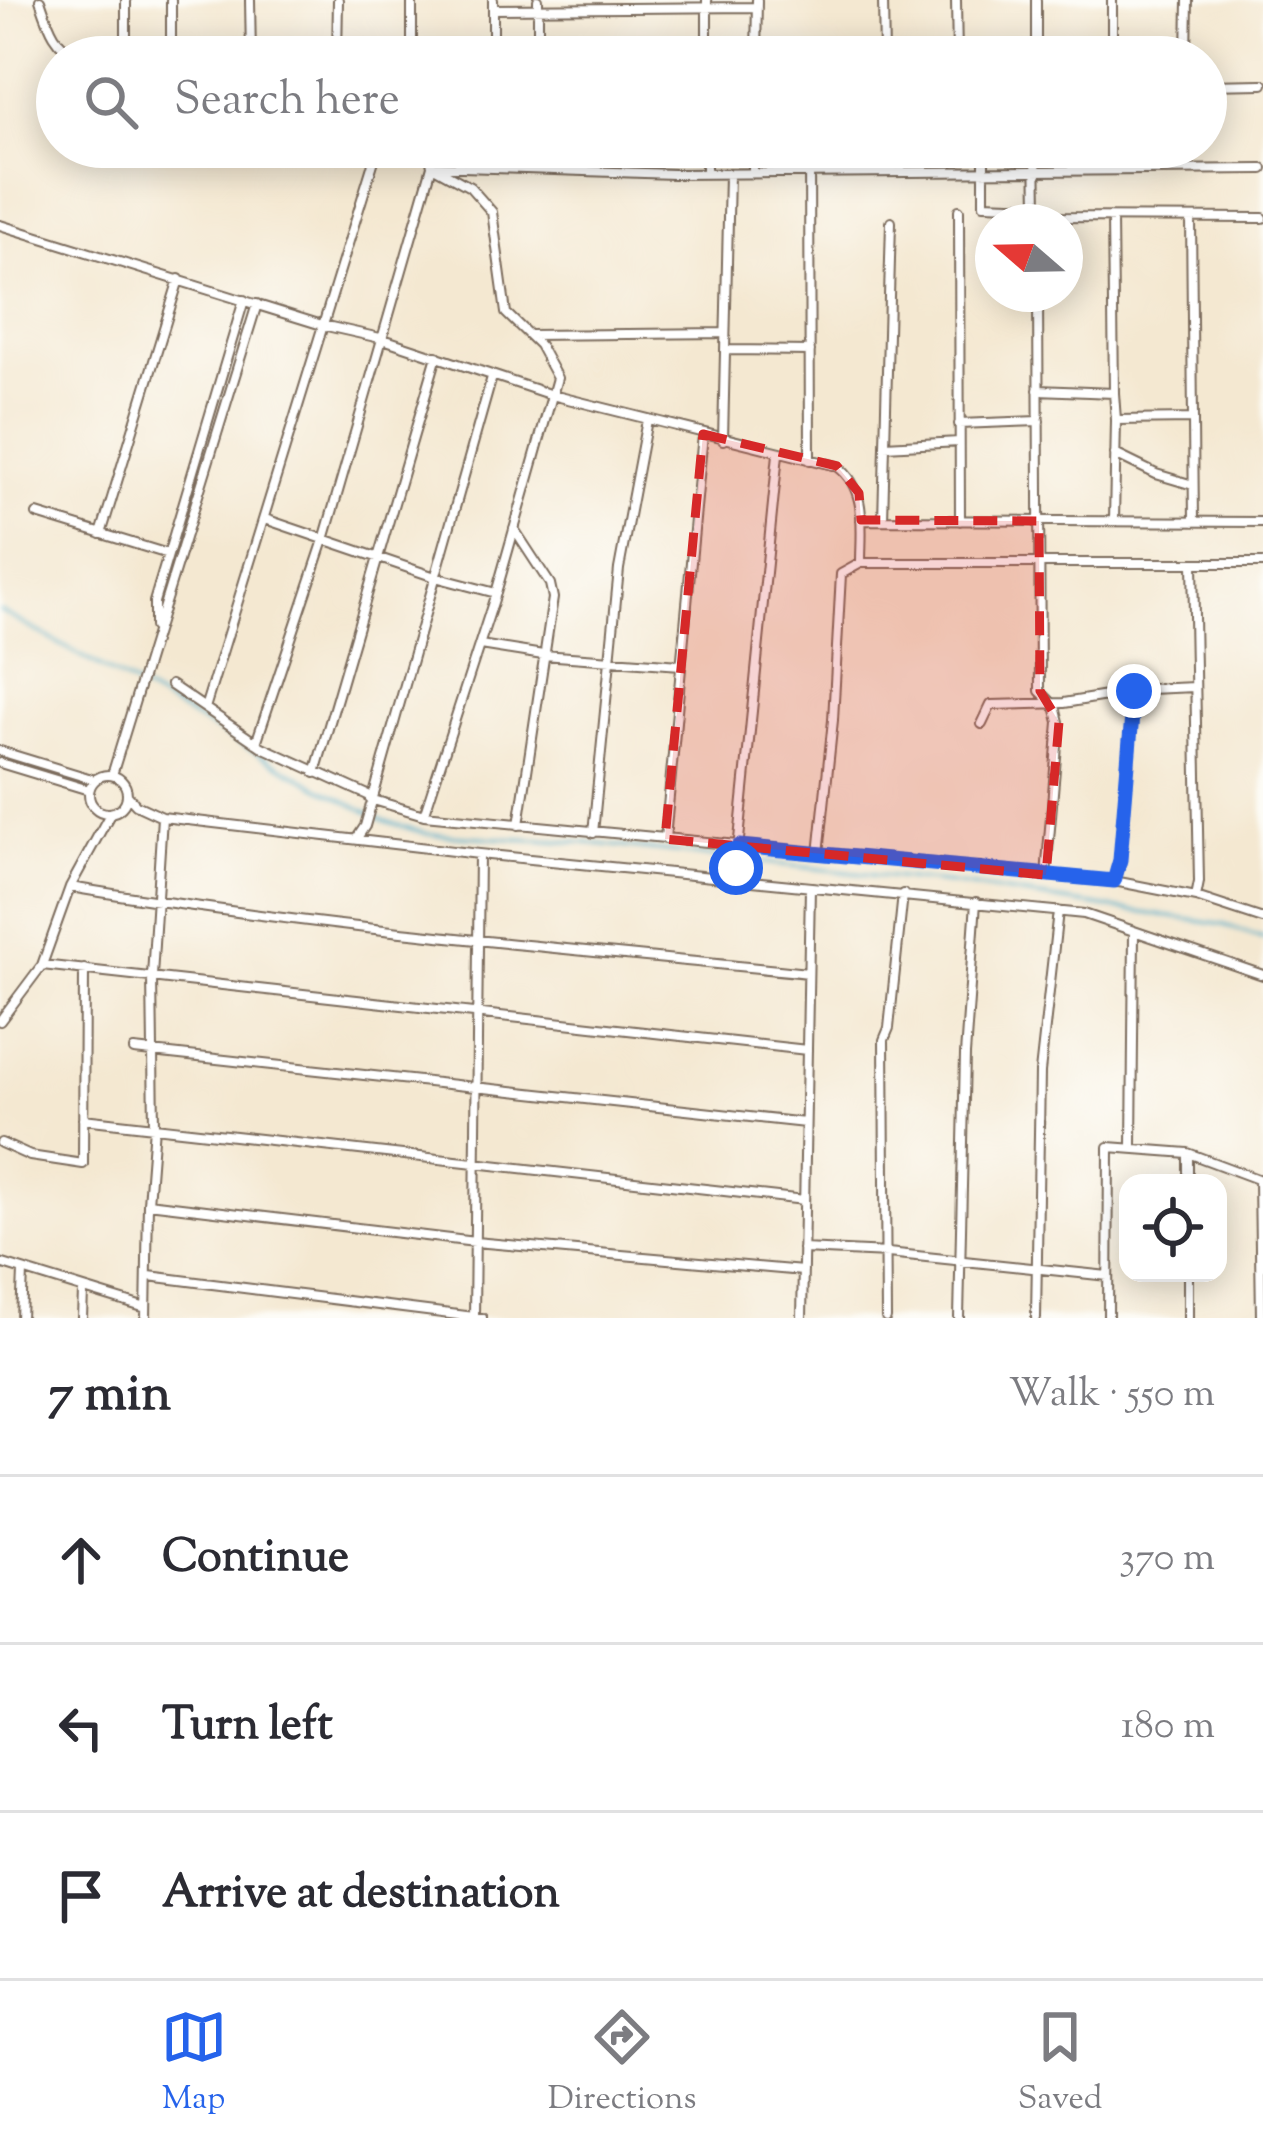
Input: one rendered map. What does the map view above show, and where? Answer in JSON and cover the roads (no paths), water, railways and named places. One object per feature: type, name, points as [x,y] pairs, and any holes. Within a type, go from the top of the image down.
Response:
[{"type":"street","points":[[40,0],[55,36]]},
{"type":"street","points":[[126,0],[126,36]]},
{"type":"street","points":[[171,0],[171,36]]},
{"type":"street","points":[[250,0],[251,36]]},
{"type":"street","points":[[338,0],[338,36]]},
{"type":"street","points":[[412,0],[412,36]]},
{"type":"street","points":[[883,0],[884,36]]},
{"type":"street","points":[[956,0],[957,36]]},
{"type":"street","points":[[1036,0],[1036,36]]},
{"type":"street","points":[[1112,0],[1112,36]]},
{"type":"street","points":[[1187,36],[1188,0]]},
{"type":"street","points":[[493,36],[493,4],[757,4],[756,36]]},
{"type":"street","points":[[538,4],[538,36]]},
{"type":"street","points":[[707,4],[707,36]]},
{"type":"street","points":[[1227,85],[1263,84]]},
{"type":"street","points":[[205,708],[371,168]]},
{"type":"street","points":[[256,743],[324,539],[431,168]]},
{"type":"street","points":[[424,815],[496,593],[557,378],[529,335],[506,313],[492,212],[470,188],[435,168]]},
{"type":"street","points":[[494,168],[706,174],[1263,169]]},
{"type":"street","points":[[706,168],[706,174]]},
{"type":"street","points":[[753,168],[753,173]]},
{"type":"street","points":[[809,168],[810,460]]},
{"type":"street","points":[[984,168],[984,204]]},
{"type":"street","points":[[1036,168],[1037,204]]},
{"type":"street","points":[[723,440],[729,174]]},
{"type":"street","points":[[958,210],[960,521]]},
{"type":"street","points":[[1083,217],[1263,218]]},
{"type":"street","points":[[1112,218],[1114,521]]},
{"type":"street","points":[[1191,218],[1194,522]]},
{"type":"street","points":[[883,520],[891,222]]},
{"type":"street","points":[[0,225],[322,325],[380,338],[552,395],[837,466],[852,477],[859,493],[861,563]]},
{"type":"street","points":[[101,534],[179,279]]},
{"type":"street","points":[[154,637],[154,602],[244,300]]},
{"type":"street","points":[[112,775],[257,304]]},
{"type":"street","points":[[1038,312],[1040,692],[1059,722],[1046,875]]},
{"type":"street","points":[[529,335],[725,333]]},
{"type":"street","points":[[725,350],[810,351]]},
{"type":"street","points":[[315,773],[437,356]]},
{"type":"street","points":[[357,838],[493,376]]},
{"type":"street","points":[[1038,390],[1114,393]]},
{"type":"street","points":[[1116,420],[1193,419]]},
{"type":"street","points":[[593,833],[619,569],[647,420]]},
{"type":"street","points":[[959,424],[1039,421]]},
{"type":"street","points":[[664,839],[703,434]]},
{"type":"street","points":[[885,446],[959,442]]},
{"type":"street","points":[[735,879],[778,454]]},
{"type":"street","points":[[1115,454],[1193,485]]},
{"type":"street","points":[[37,514],[179,558]]},
{"type":"street","points":[[265,520],[434,578],[496,593]]},
{"type":"street","points":[[861,520],[1263,522]]},
{"type":"street","points":[[514,529],[550,584],[553,598],[519,825]]},
{"type":"street","points":[[1192,562],[1196,897]]},
{"type":"street","points":[[819,854],[841,574],[861,563],[1263,562]]},
{"type":"street","points":[[480,645],[543,655],[681,664]]},
{"type":"street","points":[[170,685],[256,743],[370,800],[424,815],[1114,881],[1196,897],[1263,919]]},
{"type":"street","points":[[982,724],[991,705],[1064,704],[1134,691],[1195,687]]},
{"type":"street","points":[[1114,881],[1120,860],[1134,691]]},
{"type":"street","points":[[0,751],[95,780],[112,775]]},
{"type":"street","points":[[0,763],[89,790]]},
{"type":"street","points":[[112,775],[125,784],[127,796],[136,805],[162,817],[479,854],[1084,914],[1263,974]]},
{"type":"street","points":[[89,790],[95,780]]},
{"type":"street","points":[[89,790],[96,808],[110,814]]},
{"type":"street","points":[[0,1021],[42,965],[70,886],[110,814],[121,808],[127,796]]},
{"type":"street","points":[[0,1263],[146,1313],[154,1126],[152,976],[162,817]]},
{"type":"street","points":[[149,1276],[477,1318],[479,854]]},
{"type":"street","points":[[70,886],[479,940],[808,973]]},
{"type":"street","points":[[802,1318],[810,886]]},
{"type":"street","points":[[886,1318],[884,1040],[903,894]]},
{"type":"street","points":[[959,1318],[965,1055],[976,902]]},
{"type":"street","points":[[1036,1318],[1040,1072],[1058,911]]},
{"type":"street","points":[[1132,1147],[1134,933]]},
{"type":"street","points":[[42,965],[807,1050]]},
{"type":"street","points":[[2,1143],[30,1156],[83,1164],[84,969]]},
{"type":"street","points":[[134,1050],[805,1123]]},
{"type":"street","points":[[83,1119],[804,1200]]},
{"type":"street","points":[[1108,1318],[1109,1147],[1188,1153],[1261,1180],[1261,1318]]},
{"type":"street","points":[[1188,1153],[1188,1174]]},
{"type":"street","points":[[148,1203],[476,1243],[803,1271]]},
{"type":"street","points":[[803,1249],[1108,1276]]},
{"type":"street","points":[[21,1318],[23,1271]]},
{"type":"street","points":[[1188,1282],[1188,1318]]},
{"type":"street","points":[[82,1318],[83,1292]]},
{"type":"waterway","points":[[0,611],[320,788],[383,820],[428,834],[589,843],[952,884],[1224,925],[1263,938]]}]
